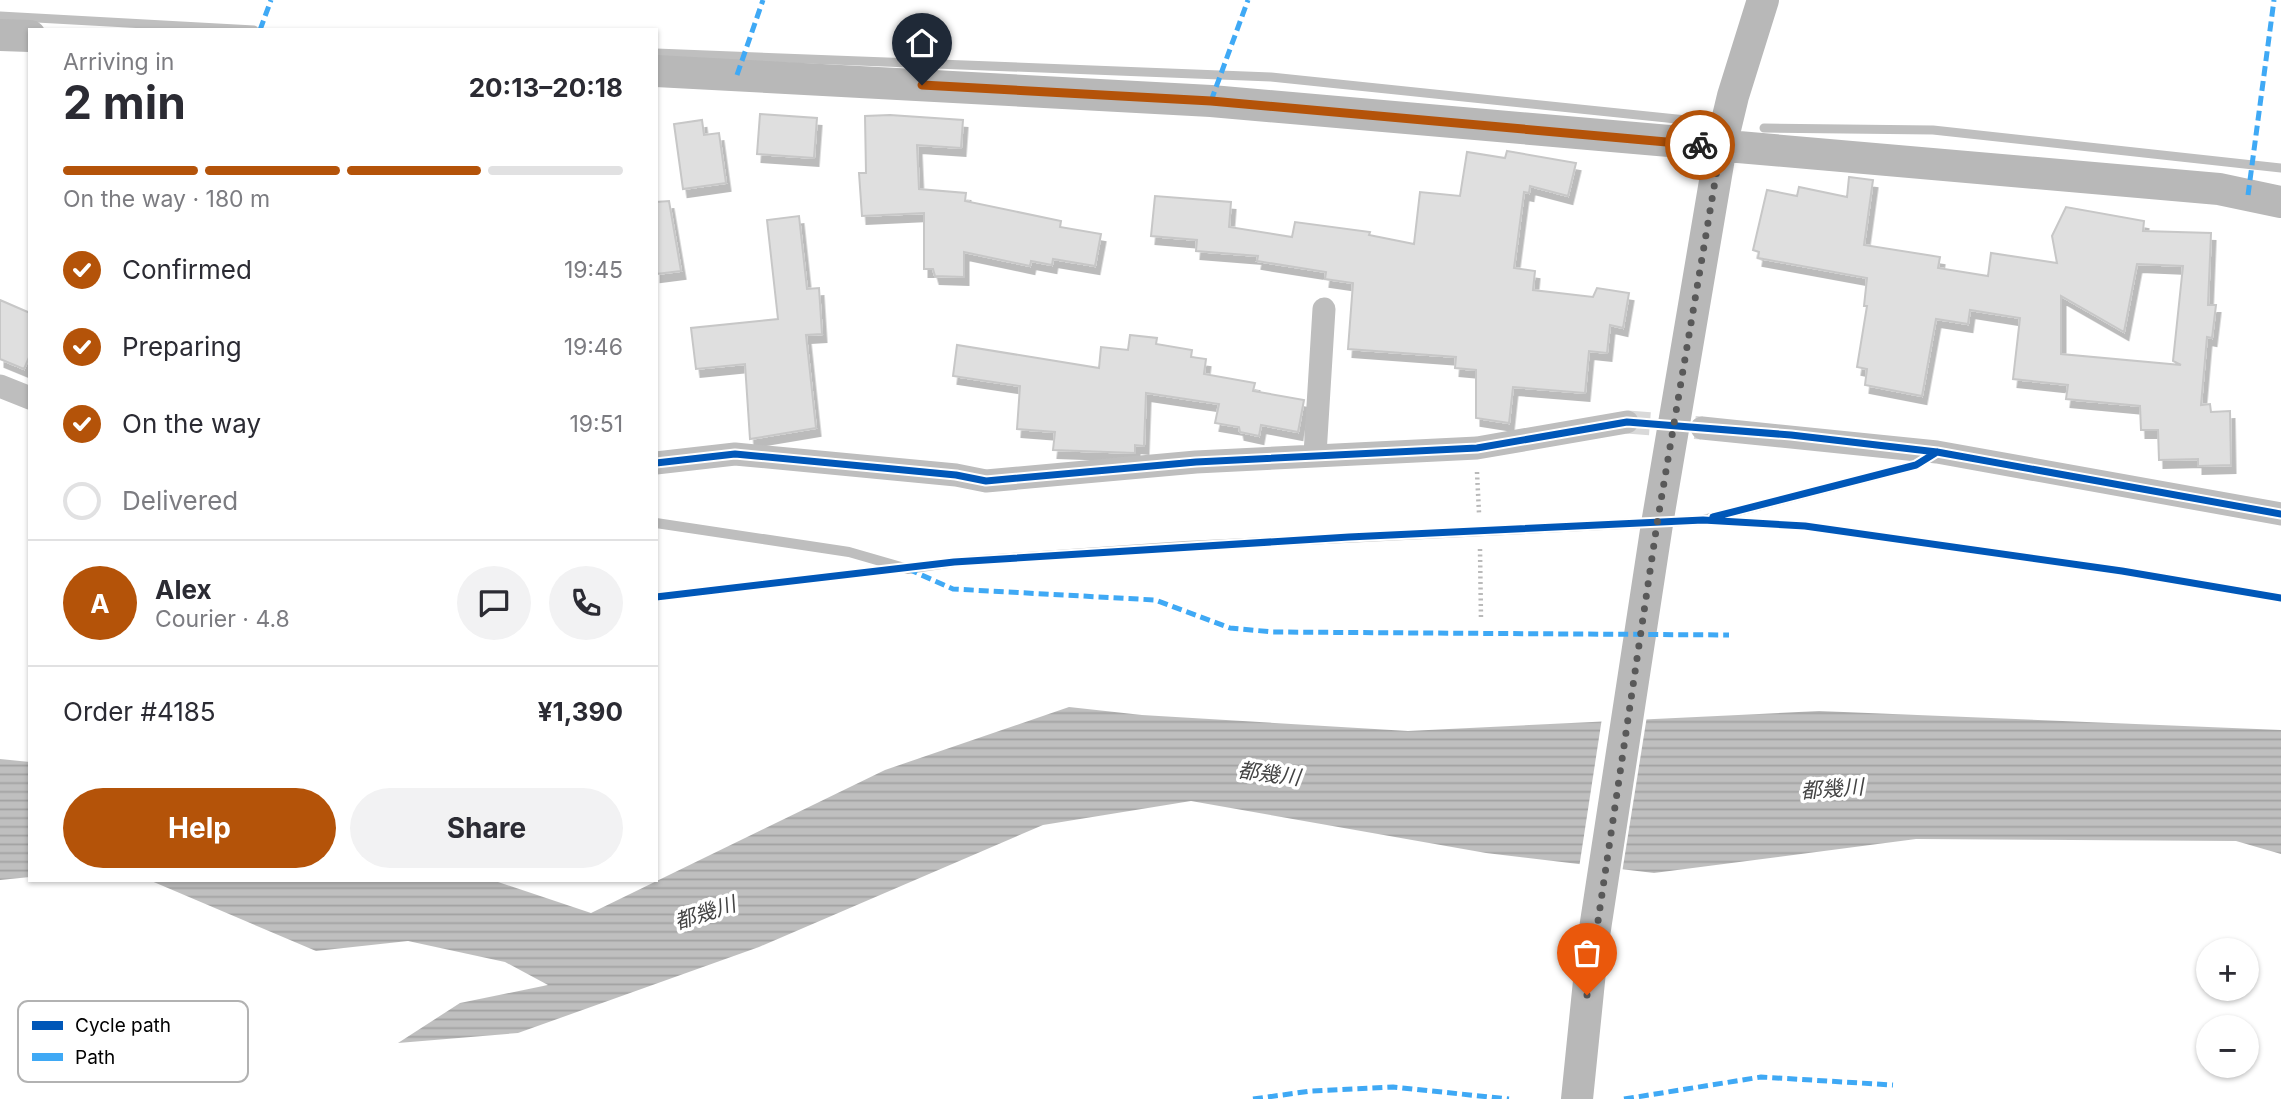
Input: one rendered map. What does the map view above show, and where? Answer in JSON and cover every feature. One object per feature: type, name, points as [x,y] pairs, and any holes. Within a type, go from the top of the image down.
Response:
[{"type":"street","points":[[1577,1099],[1593,942],[1656,528],[1721,146],[1732,96],[1763,0]]},
{"type":"street","points":[[0,35],[28,36]]},
{"type":"street","points":[[658,71],[1211,101],[2219,189],[2281,202]]},
{"type":"street","points":[[1315,454],[1324,309]]},
{"type":"street","points":[[0,386],[28,397]]},
{"type":"street","points":[[658,463],[735,454],[956,474],[986,481],[1315,454],[1477,448],[1627,422]]},
{"type":"street","points":[[1702,428],[1937,452],[2281,514]]},
{"type":"lane","points":[[658,523],[849,551],[908,569],[954,562],[1185,546],[1628,522],[1656,528],[1703,520],[1916,465],[1937,452]]},
{"type":"path","points":[[1476,464],[1480,524]]},
{"type":"path","points":[[1480,540],[1481,619]]},
{"type":"water","name":"都幾川","points":[[1069,707],[1142,715],[1408,731],[1819,711],[2281,730],[2281,854],[2236,841],[1916,839],[1654,873],[1486,853],[1191,801],[1043,825],[759,947],[518,1033],[398,1043],[460,1003],[548,985],[505,962],[408,941],[316,951],[154,882],[498,882],[591,913],[885,770]]},
{"type":"water","points":[[0,759],[28,762],[28,877],[0,880]]},
{"type":"pier","points":[[1647,716],[1622,873],[1579,868],[1602,718]]},
{"type":"building","points":[[760,114],[817,118],[814,158],[757,154]]},
{"type":"building","points":[[865,116],[963,120],[961,148],[917,145],[919,189],[966,193],[965,201],[1061,221],[1060,227],[1101,234],[1095,266],[1053,259],[1052,265],[1031,261],[1030,266],[964,252],[964,277],[935,276],[933,269],[924,269],[924,213],[862,216],[859,173],[866,173]]},
{"type":"building","points":[[702,120],[704,135],[719,133],[726,183],[683,189],[674,124]]},
{"type":"building","points":[[1507,151],[1576,163],[1568,196],[1530,186],[1529,193],[1524,192],[1514,268],[1535,271],[1533,290],[1593,297],[1597,288],[1629,293],[1623,328],[1610,325],[1607,353],[1589,351],[1585,393],[1513,387],[1509,423],[1476,418],[1476,370],[1455,368],[1456,357],[1348,349],[1353,283],[1325,279],[1326,272],[1257,261],[1258,256],[1196,251],[1197,240],[1151,236],[1155,196],[1231,202],[1229,227],[1292,237],[1295,222],[1370,232],[1369,235],[1414,244],[1420,192],[1460,196],[1467,152],[1505,158]]},
{"type":"building","points":[[1849,177],[1873,180],[1864,245],[1940,257],[1938,268],[1988,276],[1991,253],[2057,263],[2052,236],[2066,207],[2144,221],[2143,231],[2211,233],[2208,305],[2216,305],[2212,338],[2207,337],[2201,405],[2210,404],[2211,412],[2230,411],[2231,465],[2198,466],[2198,459],[2159,460],[2158,430],[2141,430],[2140,406],[2066,399],[2068,385],[2013,379],[2020,318],[1970,310],[1968,324],[1936,319],[1922,396],[1865,385],[1867,369],[1857,367],[1867,306],[1864,306],[1867,278],[1758,258],[1759,252],[1753,250],[1767,190],[1797,196],[1799,187],[1847,197]],"holes":[[[2137,264],[2183,266],[2173,361],[2181,365],[2061,354],[2061,296],[2124,332]]]},
{"type":"building","points":[[669,201],[681,271],[658,274],[658,202]]},
{"type":"building","points":[[799,216],[807,289],[819,288],[822,334],[806,335],[816,428],[750,439],[745,364],[696,369],[691,328],[778,319],[767,220]]},
{"type":"building","points":[[0,300],[28,312],[28,360],[24,369],[0,359]]},
{"type":"building","points":[[1130,335],[1157,338],[1156,344],[1192,350],[1191,357],[1206,359],[1204,374],[1255,383],[1253,391],[1304,400],[1298,432],[1261,425],[1259,436],[1240,432],[1239,427],[1215,423],[1219,404],[1146,393],[1144,446],[1135,445],[1135,453],[1053,450],[1055,432],[1017,429],[1020,386],[953,376],[957,345],[1099,368],[1101,347],[1128,350]]},
{"type":"waterway","points":[[0,16],[218,28]]},
{"type":"waterway","points":[[658,53],[1271,77],[1696,121]]},
{"type":"waterway","points":[[1764,128],[1933,130],[2281,168]]},
{"type":"tunnel","points":[[1627,422],[1702,428]]},
{"type":"marked path","points":[[261,28],[271,0]]},
{"type":"marked path","points":[[737,75],[763,0]]},
{"type":"marked path","points":[[1211,101],[1248,0]]},
{"type":"marked path","points":[[2248,195],[2274,0]]},
{"type":"marked path","points":[[908,569],[953,589],[1155,600],[1230,628],[1273,632],[1729,635]]},
{"type":"marked path","points":[[1624,1099],[1761,1077],[1893,1085]]},
{"type":"marked path","points":[[1253,1099],[1311,1091],[1393,1087],[1509,1099]]},
{"type":"cycle path","points":[[658,463],[735,454],[956,475],[986,481],[1196,462],[1477,448],[1627,422],[1791,435],[1937,452],[2281,514]]},
{"type":"cycle path","points":[[1713,517],[1916,465],[1937,452]]},
{"type":"cycle path","points":[[658,597],[954,562],[1349,537],[1703,520],[1805,526],[2122,571],[2281,598]]},
{"type":"way so far","points":[[1587,995],[1657,524],[1721,146],[1700,145]]},
{"type":"route","points":[[922,85],[1211,101],[1700,145]]}]
